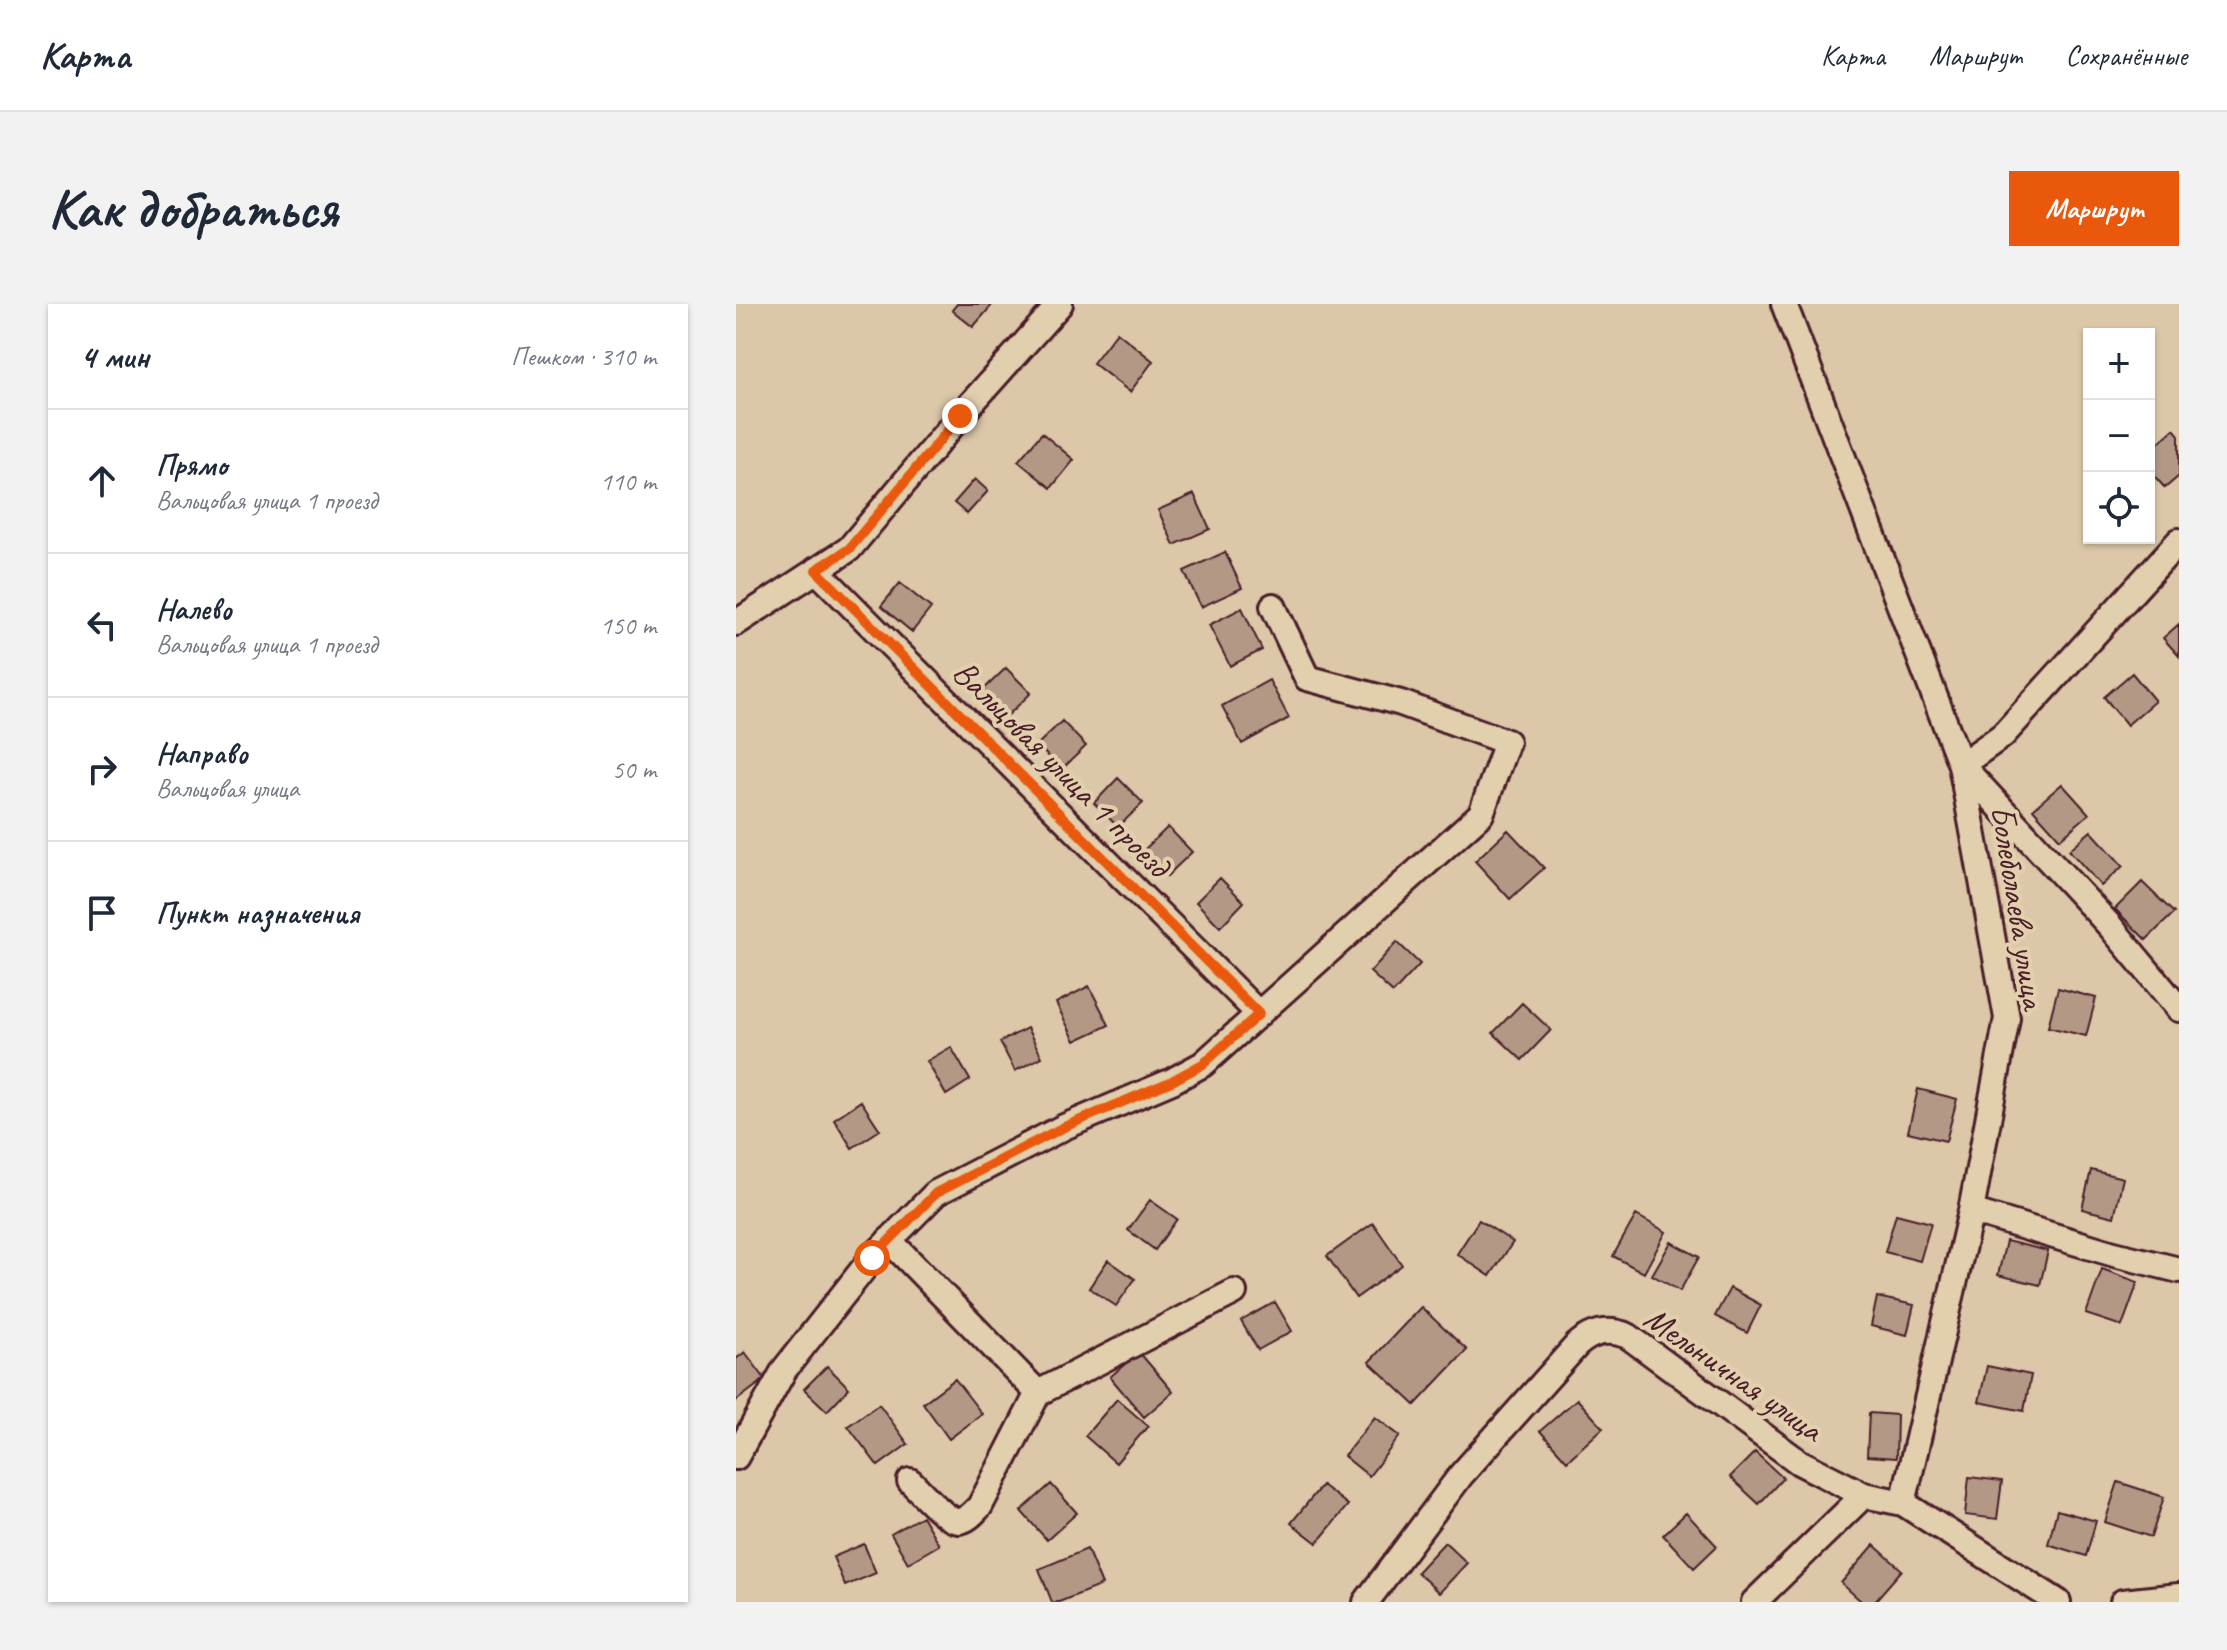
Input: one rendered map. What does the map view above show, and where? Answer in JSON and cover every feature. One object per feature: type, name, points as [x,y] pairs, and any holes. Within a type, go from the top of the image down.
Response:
[{"type":"street","points":[[736,623],[849,549],[960,416],[1060,304]]},
{"type":"street","points":[[1784,304],[1961,765],[2110,926],[2179,1009]]},
{"type":"street","name":"Болеболаева улица","points":[[1903,1503],[1971,1211],[2007,1018],[1961,765],[2003,735],[2178,544]]},
{"type":"street","name":"Вальцовая улица 1 проезд","points":[[816,570],[1259,1014]]},
{"type":"street","points":[[736,1457],[784,1370],[872,1258],[936,1193],[1064,1127],[1172,1081],[1203,1064],[1481,814],[1507,742],[1401,703],[1307,678],[1273,606]]},
{"type":"street","points":[[1971,1211],[2179,1270]]},
{"type":"street","points":[[889,1240],[1038,1393]]},
{"type":"street","points":[[910,1481],[950,1519],[960,1521],[971,1516],[980,1506],[1038,1393],[1234,1292]]},
{"type":"street","name":"Мельничная улица","points":[[1366,1602],[1461,1475],[1577,1345],[1588,1336],[1617,1331],[1799,1462],[1864,1495],[1903,1503],[2058,1602]]},
{"type":"street","points":[[1754,1602],[1864,1495]]},
{"type":"street","points":[[2123,1602],[2179,1596]]},
{"type":"building","points":[[957,304],[993,304],[973,327],[952,310]]},
{"type":"building","points":[[1117,332],[1153,361],[1130,392],[1093,363]]},
{"type":"building","points":[[2174,429],[2179,435],[2179,476],[2165,488],[2155,477],[2155,446]]},
{"type":"building","points":[[1042,433],[1074,460],[1051,488],[1018,461]]},
{"type":"building","points":[[975,479],[988,491],[967,514],[954,503]]},
{"type":"building","points":[[1194,494],[1210,529],[1174,545],[1158,510]]},
{"type":"building","points":[[1225,552],[1242,588],[1201,607],[1184,571]]},
{"type":"building","points":[[900,583],[931,608],[912,632],[881,606]]},
{"type":"building","points":[[1242,608],[1262,650],[1230,666],[1209,625]]},
{"type":"building","points":[[2179,624],[2179,656],[2163,638]]},
{"type":"building","points":[[1006,668],[1031,693],[1006,717],[981,692]]},
{"type":"building","points":[[2132,673],[2155,701],[2127,725],[2104,697]]},
{"type":"building","points":[[1269,680],[1289,718],[1242,744],[1222,706]]},
{"type":"building","points":[[1062,721],[1086,746],[1061,770],[1037,745]]},
{"type":"building","points":[[1118,778],[1143,803],[1118,827],[1094,803]]},
{"type":"building","points":[[2062,784],[2089,814],[2060,839],[2033,809]]},
{"type":"building","points":[[1168,827],[1192,852],[1167,876],[1143,851]]},
{"type":"building","points":[[1508,830],[1544,868],[1510,899],[1475,861]]},
{"type":"building","points":[[2091,831],[2123,866],[2101,886],[2069,850]]},
{"type":"building","points":[[1220,878],[1244,902],[1220,927],[1196,902]]},
{"type":"building","points":[[2142,882],[2174,913],[2146,940],[2115,909]]},
{"type":"building","points":[[1397,942],[1420,964],[1393,993],[1370,972]]},
{"type":"building","points":[[1089,986],[1109,1025],[1075,1041],[1056,1003]]},
{"type":"building","points":[[2058,988],[2096,998],[2086,1036],[2048,1027]]},
{"type":"building","points":[[1522,1003],[1551,1030],[1522,1060],[1493,1033]]},
{"type":"building","points":[[1027,1028],[1042,1057],[1015,1071],[1000,1042]]},
{"type":"building","points":[[951,1047],[970,1080],[946,1095],[927,1061]]},
{"type":"building","points":[[1918,1089],[1957,1099],[1946,1141],[1908,1132]]},
{"type":"building","points":[[861,1101],[880,1130],[852,1148],[834,1119]]},
{"type":"building","points":[[2091,1170],[2123,1178],[2114,1217],[2082,1209]]},
{"type":"building","points":[[1150,1200],[1177,1219],[1155,1250],[1128,1230]]},
{"type":"building","points":[[1896,1214],[1931,1223],[1920,1261],[1885,1252]]},
{"type":"building","points":[[1636,1215],[1666,1232],[1644,1273],[1613,1256]]},
{"type":"building","points":[[1479,1220],[1513,1242],[1490,1276],[1457,1254]]},
{"type":"building","points":[[1373,1223],[1402,1265],[1356,1298],[1327,1256]]},
{"type":"building","points":[[2006,1241],[2048,1251],[2040,1285],[1998,1275]]},
{"type":"building","points":[[1671,1242],[1699,1257],[1680,1291],[1652,1275]]},
{"type":"building","points":[[1108,1260],[1135,1279],[1116,1306],[1089,1288]]},
{"type":"building","points":[[2102,1269],[2138,1282],[2122,1326],[2086,1314]]},
{"type":"building","points":[[1730,1288],[1761,1305],[1747,1333],[1715,1316]]},
{"type":"building","points":[[1877,1297],[1914,1305],[1907,1335],[1871,1326]]},
{"type":"building","points":[[1275,1302],[1292,1331],[1258,1350],[1241,1321]]},
{"type":"building","points":[[1421,1307],[1467,1350],[1415,1405],[1369,1362]]},
{"type":"building","points":[[745,1352],[765,1379],[736,1401],[736,1359]]},
{"type":"building","points":[[1139,1352],[1173,1392],[1144,1417],[1110,1377]]},
{"type":"building","points":[[827,1366],[849,1388],[827,1411],[804,1389]]},
{"type":"building","points":[[1987,1366],[2031,1375],[2024,1411],[1979,1402]]},
{"type":"building","points":[[955,1379],[982,1414],[949,1439],[923,1403]]},
{"type":"building","points":[[1117,1399],[1148,1426],[1116,1463],[1085,1436]]},
{"type":"building","points":[[1577,1399],[1603,1428],[1567,1461],[1540,1431]]},
{"type":"building","points":[[879,1404],[908,1444],[878,1466],[848,1426]]},
{"type":"building","points":[[1869,1413],[1897,1415],[1896,1458],[1867,1456]]},
{"type":"building","points":[[1375,1417],[1400,1436],[1369,1476],[1344,1456]]},
{"type":"building","points":[[1755,1452],[1783,1478],[1759,1504],[1730,1477]]},
{"type":"building","points":[[1969,1477],[2002,1481],[1997,1519],[1965,1515]]},
{"type":"building","points":[[2118,1482],[2164,1497],[2151,1537],[2105,1522]]},
{"type":"building","points":[[1051,1484],[1077,1513],[1047,1540],[1021,1511]]},
{"type":"building","points":[[1322,1485],[1348,1505],[1317,1543],[1291,1523]]},
{"type":"building","points":[[2057,1510],[2096,1521],[2086,1556],[2048,1544]]},
{"type":"building","points":[[1686,1513],[1717,1546],[1694,1568],[1663,1535]]},
{"type":"building","points":[[922,1516],[939,1545],[908,1563],[891,1534]]},
{"type":"building","points":[[1445,1542],[1467,1563],[1439,1593],[1417,1572]]},
{"type":"building","points":[[864,1544],[876,1573],[845,1586],[833,1557]]},
{"type":"building","points":[[1874,1545],[1902,1570],[1874,1602],[1862,1602],[1841,1583]]},
{"type":"building","points":[[1087,1549],[1102,1585],[1052,1602],[1039,1569]]},
{"type":"route","points":[[872,1258],[936,1193],[1064,1127],[1172,1081],[1203,1064],[1259,1014],[816,570],[849,549],[960,416]]}]
